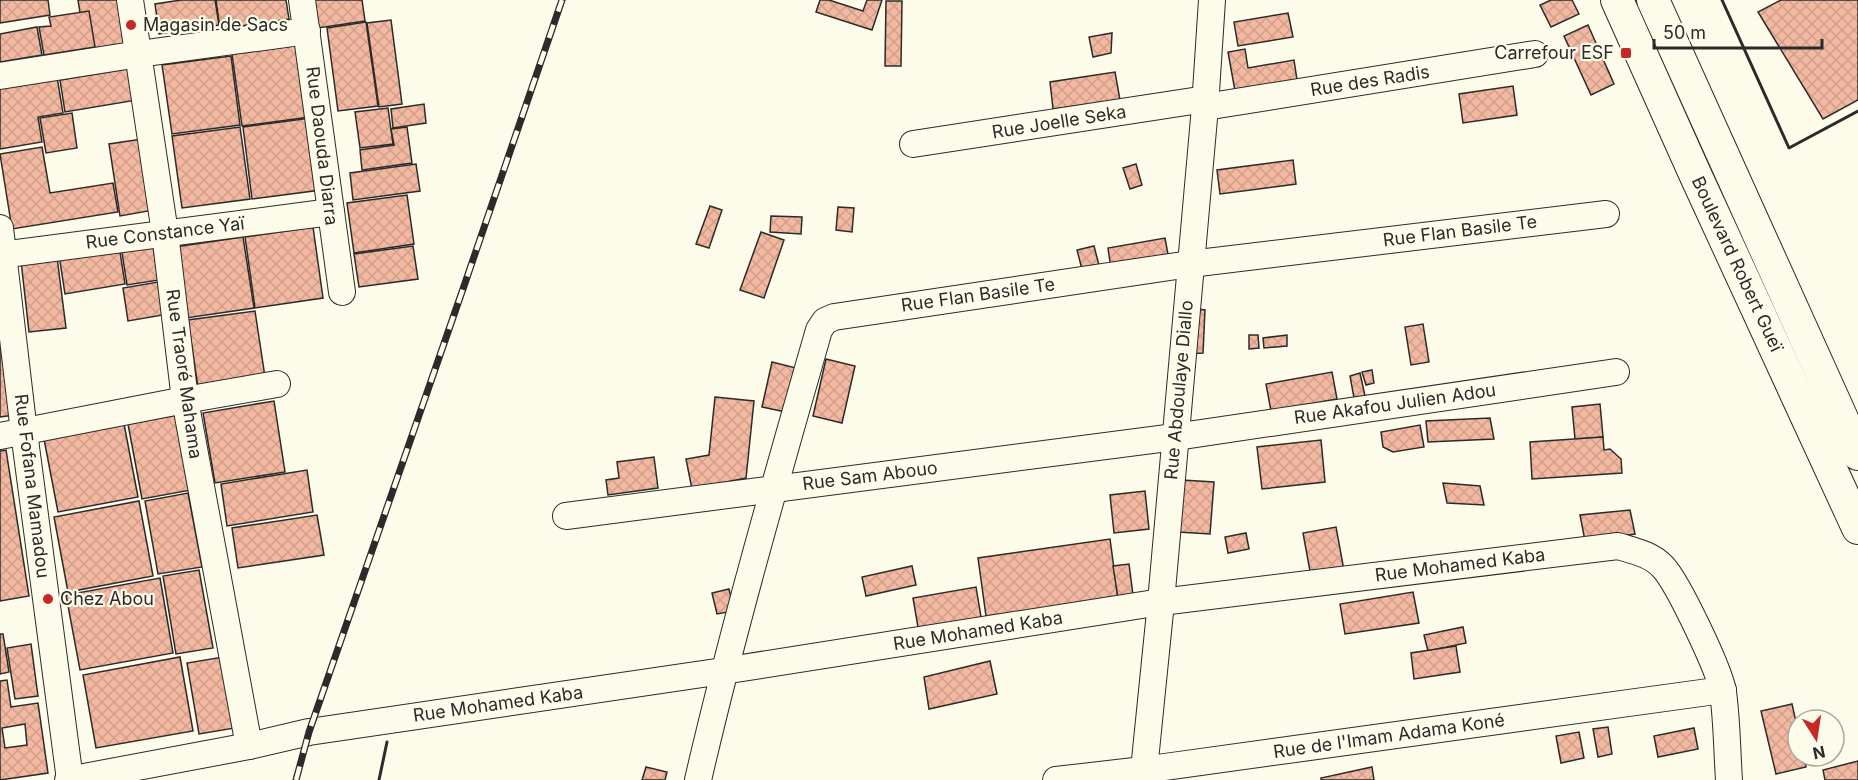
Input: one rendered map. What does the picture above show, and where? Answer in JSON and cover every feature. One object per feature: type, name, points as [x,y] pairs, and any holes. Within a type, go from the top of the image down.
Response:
[{"type":"main road","name":"Boulevard Robert Gueï","points":[[1617,0],[1858,528]]},
{"type":"main road","name":"Boulevard Robert Gueï","points":[[1653,0],[1858,454]]},
{"type":"street","name":"Rue Traoré Mahama","points":[[130,0],[165,233],[185,400],[249,746]]},
{"type":"street","name":"Rue Daouda Diarra","points":[[302,0],[342,292]]},
{"type":"street","name":"Rue Abdoulaye Diallo","points":[[1143,775],[1161,602],[1212,0]]},
{"type":"street","points":[[0,76],[307,31]]},
{"type":"street","name":"Rue des Radis","points":[[1205,103],[1535,54]]},
{"type":"street","name":"Rue Joelle Seka","points":[[913,144],[1205,103]]},
{"type":"street","name":"Rue Constance Yaï","points":[[2,255],[331,212]]},
{"type":"street","name":"Rue Flan Basile Te","points":[[698,780],[723,671],[819,330],[825,321],[834,317],[1190,264],[1606,214]]},
{"type":"street","name":"Rue Fofana Mamadou","points":[[0,228],[12,434],[69,780]]},
{"type":"street","name":"Rue Akafou Julien Adou","points":[[1175,437],[1616,372]]},
{"type":"street","points":[[12,434],[277,384]]},
{"type":"street","name":"Rue Sam Abouo","points":[[566,516],[1175,437]]},
{"type":"street","name":"Rue Mohamed Kaba","points":[[69,780],[249,746],[309,732],[723,671],[1161,602],[1617,546],[1645,554],[1663,567],[1678,591],[1706,648],[1723,690],[1729,780]]},
{"type":"street","name":"Rue de l'Imam Adama Koné","points":[[1056,780],[1143,775],[1723,690]]},
{"type":"building","points":[[0,0],[48,0],[50,15],[0,23]]},
{"type":"building","points":[[78,0],[120,0],[127,44],[86,51]]},
{"type":"building","points":[[181,0],[215,0],[219,25],[159,34],[155,4]]},
{"type":"building","points":[[216,0],[286,0],[289,19],[220,29]]},
{"type":"building","points":[[315,0],[362,0],[365,21],[318,28]]},
{"type":"building","points":[[820,0],[829,0],[863,11],[867,0],[882,0],[872,30],[816,12]]},
{"type":"building","points":[[1551,0],[1572,0],[1579,14],[1551,27],[1540,5]]},
{"type":"building","points":[[1781,0],[1858,0],[1858,100],[1823,119],[1758,12]]},
{"type":"building","points":[[886,1],[902,1],[901,66],[885,66]]},
{"type":"building","points":[[89,11],[95,47],[44,55],[39,27],[51,26],[49,17]]},
{"type":"building","points":[[1288,13],[1293,37],[1238,46],[1234,22]]},
{"type":"building","points":[[391,20],[402,104],[379,107],[367,23]]},
{"type":"building","points":[[366,22],[378,106],[338,111],[327,28]]},
{"type":"building","points":[[1588,25],[1614,84],[1591,95],[1564,36]]},
{"type":"building","points":[[37,27],[42,55],[0,62],[0,34]]},
{"type":"building","points":[[1112,33],[1111,53],[1093,57],[1089,37]]},
{"type":"building","points":[[301,45],[310,117],[242,126],[232,54]]},
{"type":"building","points":[[1245,49],[1248,68],[1294,60],[1297,80],[1235,91],[1228,52]]},
{"type":"building","points":[[231,56],[240,125],[172,134],[162,65]]},
{"type":"building","points":[[138,67],[143,99],[65,112],[60,80]]},
{"type":"building","points":[[1115,72],[1120,100],[1053,109],[1050,82]]},
{"type":"building","points":[[57,77],[63,113],[38,117],[42,142],[0,149],[0,86]]},
{"type":"building","points":[[1513,86],[1517,115],[1463,123],[1459,94]]},
{"type":"building","points":[[424,104],[426,123],[393,128],[391,109]]},
{"type":"building","points":[[388,108],[393,144],[360,148],[355,112]]},
{"type":"building","points":[[72,113],[77,148],[46,153],[40,118]]},
{"type":"building","points":[[311,118],[321,190],[252,199],[243,127]]},
{"type":"building","points":[[240,127],[250,199],[182,208],[172,136]]},
{"type":"building","points":[[407,127],[412,163],[362,170],[360,150],[394,145],[391,129]]},
{"type":"building","points":[[142,139],[154,210],[120,216],[109,144]]},
{"type":"building","points":[[42,147],[50,193],[113,183],[118,212],[12,229],[0,154]]},
{"type":"building","points":[[1293,160],[1296,184],[1220,194],[1217,170]]},
{"type":"building","points":[[416,164],[420,191],[353,200],[350,173]]},
{"type":"building","points":[[1136,164],[1142,185],[1130,189],[1123,168]]},
{"type":"building","points":[[407,195],[414,244],[354,253],[347,203]]},
{"type":"building","points":[[710,206],[722,210],[709,248],[696,244]]},
{"type":"building","points":[[838,207],[854,208],[852,232],[836,230]]},
{"type":"building","points":[[771,216],[802,217],[801,234],[770,232]]},
{"type":"building","points":[[313,227],[323,298],[255,308],[245,237]]},
{"type":"building","points":[[761,232],[784,240],[764,298],[740,290]]},
{"type":"building","points":[[243,237],[254,308],[186,318],[175,247]]},
{"type":"building","points":[[1165,238],[1169,260],[1111,269],[1108,248]]},
{"type":"building","points":[[152,241],[159,280],[127,285],[121,246]]},
{"type":"building","points":[[119,246],[125,284],[65,294],[59,255]]},
{"type":"building","points":[[413,246],[418,279],[359,287],[354,254]]},
{"type":"building","points":[[1094,246],[1100,269],[1083,273],[1077,250]]},
{"type":"building","points":[[57,257],[66,328],[29,332],[21,261]]},
{"type":"building","points":[[158,282],[163,315],[128,321],[123,288]]},
{"type":"building","points":[[1189,308],[1205,310],[1203,353],[1187,354]]},
{"type":"building","points":[[255,311],[265,377],[198,387],[188,320]]},
{"type":"building","points":[[1423,324],[1429,362],[1411,365],[1405,327]]},
{"type":"building","points":[[0,334],[15,415],[0,417]]},
{"type":"building","points":[[1249,335],[1258,335],[1259,348],[1249,349]]},
{"type":"building","points":[[1287,335],[1287,346],[1264,348],[1263,338]]},
{"type":"building","points":[[826,359],[855,366],[842,423],[813,416]]},
{"type":"building","points":[[772,362],[796,368],[786,412],[762,407]]},
{"type":"building","points":[[1372,370],[1374,383],[1366,385],[1362,372]]},
{"type":"building","points":[[1332,372],[1337,399],[1271,411],[1266,384]]},
{"type":"building","points":[[1360,373],[1365,396],[1354,398],[1350,376]]},
{"type":"building","points":[[715,397],[754,401],[746,478],[692,489],[686,459],[709,455]]},
{"type":"building","points":[[274,401],[285,472],[215,483],[203,413]]},
{"type":"building","points":[[1600,404],[1603,437],[1575,439],[1572,407]]},
{"type":"building","points":[[177,415],[191,490],[142,499],[128,424]]},
{"type":"building","points":[[1490,418],[1494,439],[1428,442],[1426,421]]},
{"type":"building","points":[[124,424],[138,497],[58,512],[44,439]]},
{"type":"building","points":[[1420,425],[1424,447],[1393,452],[1383,447],[1381,432]]},
{"type":"building","points":[[1603,437],[1604,450],[1610,449],[1621,459],[1622,473],[1532,479],[1530,442]]},
{"type":"building","points":[[1321,440],[1325,482],[1262,489],[1257,447]]},
{"type":"building","points":[[6,450],[29,596],[0,601],[0,451]]},
{"type":"building","points":[[654,457],[658,488],[608,495],[606,480],[619,478],[617,462]]},
{"type":"building","points":[[307,470],[313,512],[227,526],[221,484]]},
{"type":"building","points":[[1182,480],[1214,482],[1210,534],[1178,532]]},
{"type":"building","points":[[1443,483],[1480,486],[1484,505],[1447,503]]},
{"type":"building","points":[[1145,491],[1149,529],[1114,533],[1110,495]]},
{"type":"building","points":[[188,493],[202,567],[158,574],[145,501]]},
{"type":"building","points":[[139,501],[153,576],[68,592],[54,517]]},
{"type":"building","points":[[1630,510],[1635,534],[1585,541],[1580,515]]},
{"type":"building","points":[[317,515],[324,555],[238,568],[232,528]]},
{"type":"building","points":[[1336,527],[1345,576],[1312,582],[1303,533]]},
{"type":"building","points":[[1246,533],[1249,549],[1228,553],[1225,537]]},
{"type":"building","points":[[1110,539],[1118,598],[986,616],[978,558]]},
{"type":"building","points":[[1129,564],[1133,595],[1118,598],[1113,566]]},
{"type":"building","points":[[912,566],[916,585],[866,596],[862,577]]},
{"type":"building","points":[[199,570],[213,648],[176,654],[163,576]]},
{"type":"building","points":[[160,578],[173,653],[80,670],[66,595]]},
{"type":"building","points":[[976,587],[982,623],[919,633],[913,598]]},
{"type":"building","points":[[729,589],[734,611],[717,614],[712,593]]},
{"type":"building","points":[[1413,592],[1419,623],[1345,634],[1340,604]]},
{"type":"building","points":[[1463,627],[1466,643],[1428,651],[1424,635]]},
{"type":"building","points":[[0,634],[3,634],[9,672],[0,674]]},
{"type":"building","points":[[31,644],[38,696],[15,699],[7,648]]},
{"type":"building","points":[[1456,646],[1460,672],[1414,679],[1411,653]]},
{"type":"building","points":[[180,657],[193,731],[96,748],[83,675]]},
{"type":"building","points":[[223,657],[235,728],[199,734],[187,663]]},
{"type":"building","points":[[990,661],[997,694],[929,709],[924,677]]},
{"type":"building","points":[[7,680],[11,707],[38,703],[48,773],[0,780],[0,681]],"holes":[[[25,724],[27,745],[5,748],[2,728]]]},
{"type":"building","points":[[1792,704],[1793,708],[1786,708],[1786,768],[1802,768],[1776,774],[1761,711]]},
{"type":"building","points":[[1608,727],[1612,754],[1598,757],[1593,729]]},
{"type":"building","points":[[1694,728],[1698,749],[1658,757],[1654,736]]},
{"type":"building","points":[[1579,732],[1584,758],[1561,763],[1556,736]]},
{"type":"building","points":[[1858,761],[1858,780],[1825,780],[1823,770],[1846,768],[1846,764]]},
{"type":"building","points":[[646,767],[667,772],[665,780],[642,780]]},
{"type":"building","points":[[1372,767],[1374,780],[1321,780],[1321,778]]},
{"type":"railway","points":[[296,780],[309,732],[562,0]]},
{"type":"wall","points":[[1722,0],[1789,148],[1858,111]]},
{"type":"wall","points":[[379,780],[387,742]]},
{"type":"place","name":"Magasin de Sacs","points":[[131,25]]},
{"type":"place","name":"Carrefour ESF","points":[[1626,53]]},
{"type":"place","name":"Chez Abou","points":[[48,599]]}]
